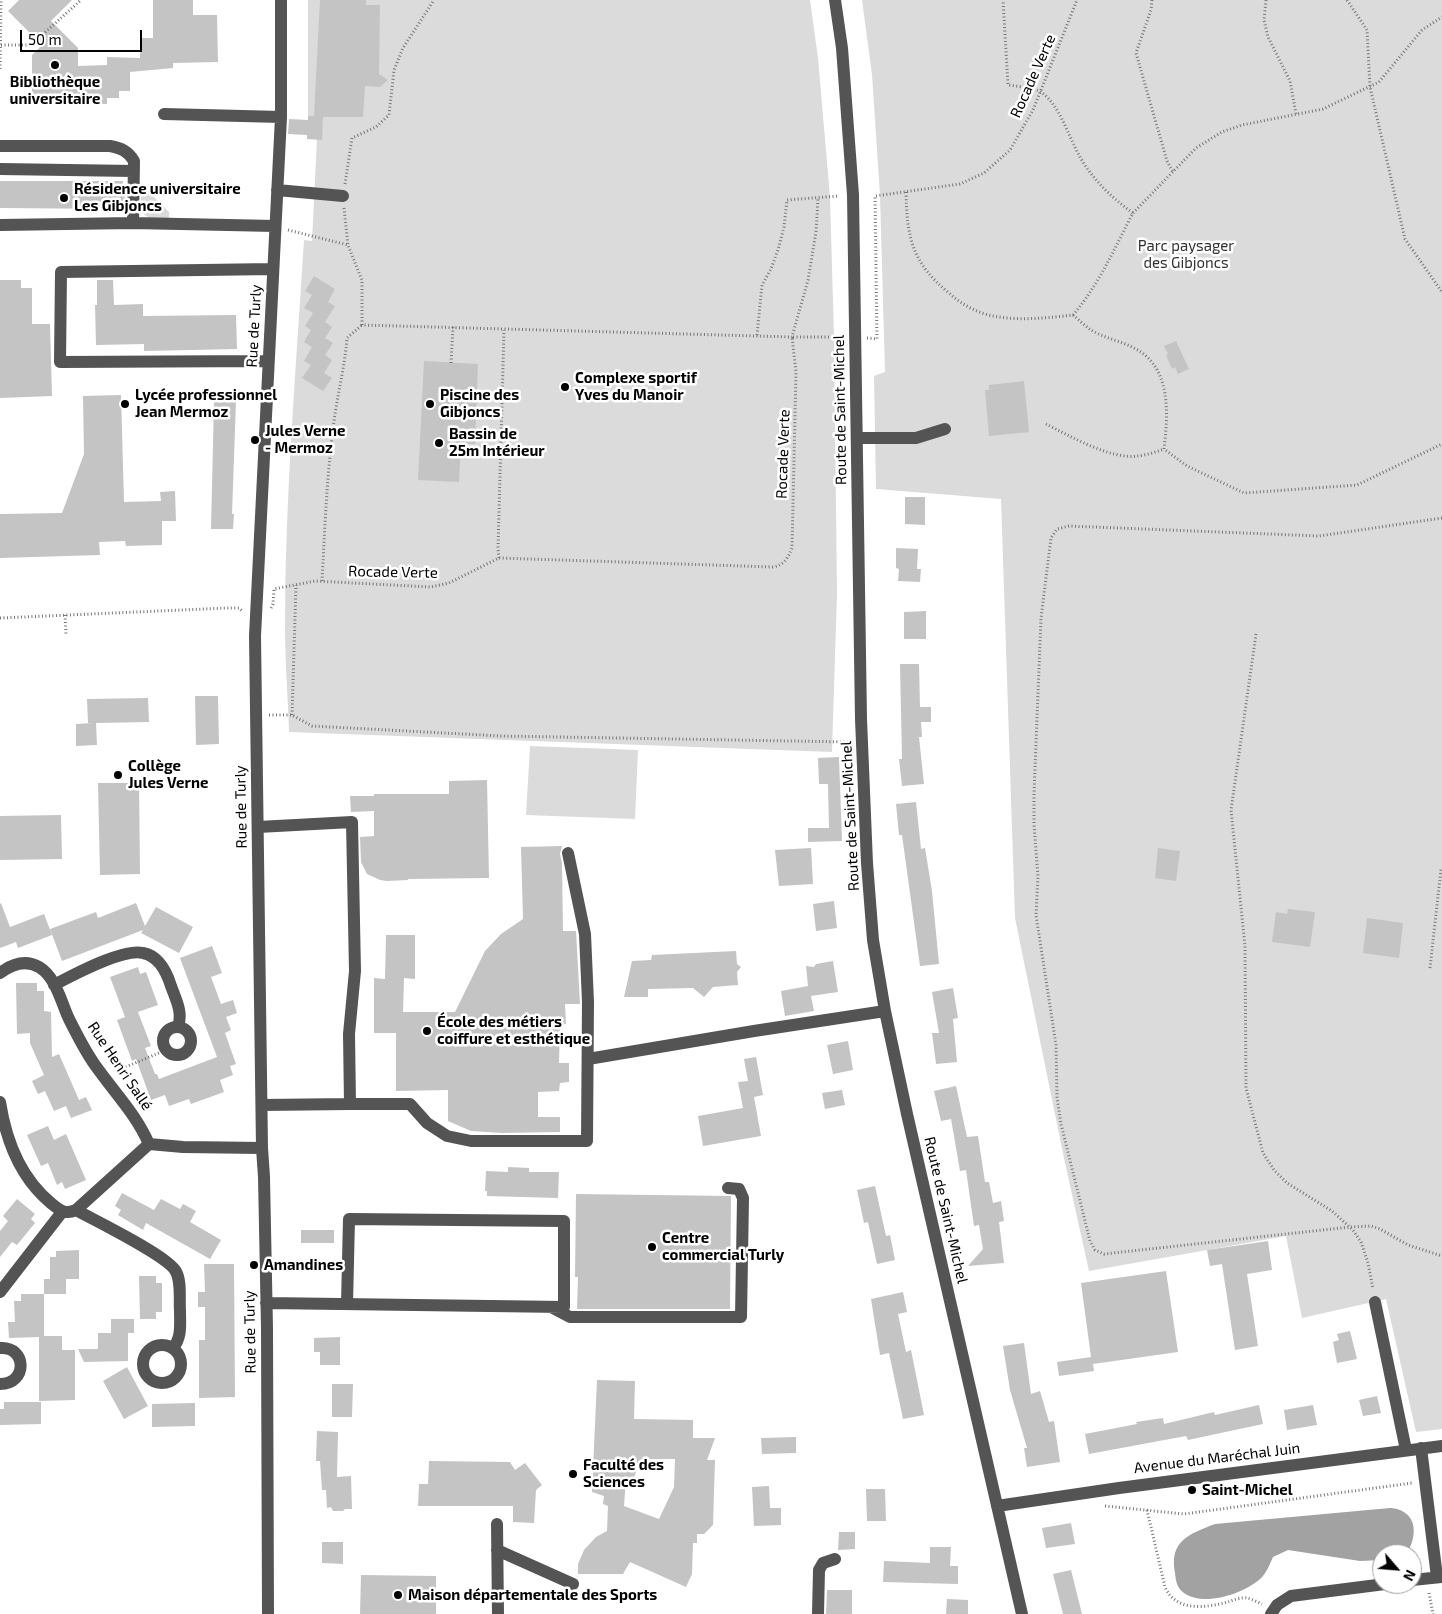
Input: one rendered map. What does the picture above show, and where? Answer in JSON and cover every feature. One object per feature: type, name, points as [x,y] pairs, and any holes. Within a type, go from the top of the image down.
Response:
[{"type":"street","name":"Rue de Turly","points":[[268,1614],[266,1303],[255,636],[281,117],[281,0]]},
{"type":"street","name":"Route de Saint-Michel","points":[[835,0],[842,48],[853,195],[862,742],[873,940],[885,1011],[1022,1614]]},
{"type":"street","points":[[164,114],[281,117]]},
{"type":"street","points":[[0,146],[110,146],[121,148],[130,154],[134,161],[133,223]]},
{"type":"street","points":[[0,169],[134,171]]},
{"type":"street","points":[[277,190],[343,196]]},
{"type":"street","points":[[0,225],[133,223],[275,226]]},
{"type":"street","points":[[268,361],[60,362],[61,272],[273,269]]},
{"type":"street","points":[[857,438],[916,438],[945,429]]},
{"type":"street","points":[[258,827],[352,822],[354,971],[349,1034],[350,1104]]},
{"type":"street","points":[[262,1104],[410,1104],[427,1123],[447,1136],[471,1141],[587,1141],[588,1059],[585,934],[568,853]]},
{"type":"street","points":[[54,984],[82,970],[129,953],[144,953],[159,962],[169,979],[180,1012],[178,1027]]},
{"type":"street","name":"Rue Henri Sallé","points":[[0,972],[13,964],[21,962],[39,967],[46,973],[54,984],[79,1040],[143,1129],[149,1144]]},
{"type":"street","points":[[588,1059],[885,1011]]},
{"type":"street","points":[[178,1027],[189,1034],[191,1044],[186,1052],[177,1055],[166,1050],[164,1036],[170,1029],[178,1027]]},
{"type":"street","points":[[0,1102],[2,1118],[11,1147],[21,1168],[30,1182],[62,1212],[69,1213],[76,1210],[149,1144],[183,1147],[262,1148]]},
{"type":"street","points":[[550,1306],[570,1316],[741,1318],[743,1198],[739,1188],[728,1188]]},
{"type":"street","points":[[76,1210],[160,1257],[175,1270],[178,1276],[180,1336],[173,1348]]},
{"type":"street","points":[[0,1292],[62,1212]]},
{"type":"street","points":[[266,1303],[564,1307],[564,1221],[349,1220],[347,1304]]},
{"type":"street","points":[[1375,1302],[1406,1450]]},
{"type":"street","points":[[0,1348],[8,1348],[14,1351],[18,1355],[21,1366],[18,1377],[14,1381],[8,1384],[0,1384]]},
{"type":"street","name":"Avenue du Maréchal Juin","points":[[997,1506],[1442,1446]]},
{"type":"street","points":[[1421,1448],[1440,1577],[1422,1579]]},
{"type":"street","points":[[497,1524],[498,1614]]},
{"type":"street","points":[[497,1550],[573,1584]]},
{"type":"street","points":[[818,1614],[819,1570],[823,1563],[835,1559]]},
{"type":"street","points":[[1273,1612],[1282,1601],[1291,1596],[1372,1586]]},
{"type":"path","points":[[0,69],[1,0]]},
{"type":"path","points":[[1,44],[31,45],[81,0]]},
{"type":"path","points":[[362,325],[362,280],[348,245],[343,196],[352,138],[376,127],[389,115],[394,70],[403,48],[434,0]]},
{"type":"path","points":[[1003,0],[1008,85],[1040,91],[1055,106],[1072,143],[1092,176],[1118,202],[1133,213]]},
{"type":"path","name":"Rocade Verte","points":[[270,610],[273,604],[274,589],[322,581],[431,587],[449,583],[499,558],[779,566],[789,555],[792,548],[796,372],[792,337],[877,338],[875,196],[960,184],[984,173],[1010,150],[1033,110],[1077,0]]},
{"type":"path","points":[[1152,0],[1151,10],[1136,52],[1168,161],[1173,172]]},
{"type":"path","points":[[1266,0],[1264,20],[1268,37],[1290,81],[1296,114]]},
{"type":"path","points":[[1347,0],[1367,30],[1370,87],[1405,239],[1442,292]]},
{"type":"path","points":[[1074,315],[1093,289],[1133,213],[1196,148],[1222,132],[1242,125],[1323,109],[1370,87],[1379,82],[1422,30],[1442,17]]},
{"type":"path","points":[[906,192],[909,231],[915,253],[925,271],[953,297],[970,308],[997,316],[1011,318],[1074,315],[1092,330],[1136,348],[1152,362],[1162,380],[1167,403],[1164,449]]},
{"type":"path","points":[[757,335],[762,285],[771,269],[778,250],[784,228],[787,200],[853,195]]},
{"type":"path","points":[[322,581],[327,495],[335,414],[347,338],[362,325],[792,337],[808,280],[816,232],[818,198]]},
{"type":"path","points":[[275,226],[348,245]]},
{"type":"path","points":[[451,363],[453,327]]},
{"type":"path","points":[[499,558],[504,330]]},
{"type":"path","points":[[1046,424],[1096,448],[1117,454],[1136,457],[1164,449]]},
{"type":"path","points":[[1164,449],[1187,466],[1244,493],[1357,485],[1442,444]]},
{"type":"path","points":[[1442,518],[1319,536],[1068,526],[1057,529],[1051,538],[1042,609],[1038,661],[1034,794],[1038,877],[1036,915],[1056,1045],[1057,1097],[1060,1124],[1090,1241],[1095,1250],[1104,1254],[1371,1226],[1408,1245],[1442,1256]]},
{"type":"path","points":[[292,714],[296,585]]},
{"type":"path","points":[[0,618],[227,608],[239,608],[247,616]]},
{"type":"path","points":[[65,615],[66,634]]},
{"type":"path","points":[[1256,634],[1231,810],[1244,946],[1246,1088],[1263,1153],[1274,1170],[1287,1183],[1332,1211],[1350,1227],[1361,1242],[1368,1262],[1375,1302]]},
{"type":"path","points":[[256,716],[292,714],[312,726],[501,736],[862,742]]},
{"type":"path","points":[[1430,968],[1441,869]]},
{"type":"path","points":[[104,1077],[166,1050]]},
{"type":"path","points":[[1091,1492],[1102,1505],[1184,1514],[1425,1481]]},
{"type":"path","points":[[1147,1510],[1165,1587],[1168,1594],[1175,1601],[1190,1606],[1206,1606],[1246,1597],[1273,1612]]},
{"type":"path","points":[[1428,1593],[1433,1614]]},
{"type":"green space","name":"Complexe sportif Yves du Manoir","points":[[308,0],[810,0],[818,58],[830,197],[834,336],[837,594],[832,752],[289,732],[285,652],[285,578],[289,481],[304,240],[312,241],[317,139],[308,116]]},
{"type":"green space","name":"Parc paysager des Gibjoncs","points":[[862,0],[1442,0],[1442,1429],[1416,1432],[1386,1299],[1302,1318],[1286,1236],[1089,1271],[1015,918],[1001,499],[876,489],[874,376],[885,372],[880,195],[872,75]]},
{"type":"green space","points":[[140,183],[169,212],[169,218],[151,219],[142,213]]},
{"type":"green space","points":[[530,746],[638,750],[635,819],[526,815]]},
{"type":"shaded area","points":[[1390,1508],[1399,1510],[1407,1515],[1411,1519],[1414,1531],[1412,1544],[1372,1544],[1372,1560],[1360,1561],[1288,1550],[1273,1557],[1259,1580],[1243,1590],[1212,1599],[1192,1597],[1184,1593],[1177,1584],[1174,1562],[1175,1553],[1178,1546],[1189,1535],[1215,1524]]},
{"type":"building","points":[[19,0],[72,0],[51,21],[78,48],[78,66],[107,65],[107,57],[140,58],[140,38],[153,38],[153,0],[193,0],[193,15],[217,15],[218,62],[173,63],[173,68],[130,72],[130,91],[119,91],[119,98],[107,98],[107,104],[56,105],[56,102],[32,102],[32,55],[42,45],[8,11]]},
{"type":"building","points":[[320,0],[366,0],[366,5],[380,5],[379,74],[388,80],[380,87],[365,86],[363,117],[323,117],[322,140],[307,139],[307,135],[288,134],[289,119],[308,120],[308,116],[314,116]]},
{"type":"building","name":"Résidence universitaire Les Gibjoncs","points":[[0,181],[123,181],[125,205],[123,205],[123,209],[0,208]]},
{"type":"building","points":[[314,276],[335,289],[328,302],[335,306],[325,322],[332,327],[325,338],[333,343],[325,355],[332,360],[324,373],[332,378],[323,391],[302,378],[311,365],[304,361],[312,347],[304,342],[311,330],[305,326],[313,313],[304,308],[312,295],[305,291]]},
{"type":"building","points":[[0,280],[21,280],[21,288],[32,288],[32,324],[50,324],[52,396],[0,398]]},
{"type":"building","points":[[97,280],[113,280],[114,305],[143,304],[143,316],[236,315],[237,349],[144,351],[144,344],[96,345],[95,305],[97,305]]},
{"type":"building","points":[[1176,341],[1189,369],[1178,374],[1175,367],[1172,369],[1164,346]]},
{"type":"building","points":[[424,361],[478,364],[475,444],[461,444],[459,482],[418,480]]},
{"type":"building","points":[[1024,381],[1029,432],[989,436],[985,390],[989,390],[989,385]]},
{"type":"building","points":[[121,395],[124,502],[161,501],[160,492],[175,491],[176,521],[162,521],[162,545],[126,546],[125,541],[99,542],[100,555],[0,558],[0,514],[62,513],[84,454],[83,396]]},
{"type":"building","points":[[214,401],[236,401],[233,529],[211,529]]},
{"type":"building","points":[[905,497],[925,497],[925,525],[905,524]]},
{"type":"building","points":[[896,548],[918,549],[917,569],[921,569],[920,582],[898,581],[899,569],[896,568]]},
{"type":"building","points":[[926,611],[926,639],[904,639],[904,612]]},
{"type":"building","points":[[900,664],[919,664],[920,707],[931,707],[931,722],[921,722],[922,737],[919,737],[924,784],[902,786],[899,759],[902,759]]},
{"type":"building","points":[[195,696],[218,696],[219,744],[196,745]]},
{"type":"building","points":[[148,698],[149,722],[96,723],[97,745],[76,746],[76,724],[93,723],[88,723],[87,699]]},
{"type":"building","points":[[839,757],[842,841],[808,842],[808,828],[829,828],[828,784],[819,784],[818,758]]},
{"type":"building","points":[[487,780],[489,878],[387,881],[367,874],[361,862],[360,837],[374,836],[374,811],[351,812],[350,796],[374,796],[374,794],[449,794],[449,781]]},
{"type":"building","points":[[98,783],[139,783],[140,874],[100,875]]},
{"type":"building","points":[[916,802],[921,849],[925,848],[932,891],[939,964],[920,966],[902,835],[899,835],[896,804]]},
{"type":"building","points":[[61,815],[62,859],[0,860],[0,816]]},
{"type":"building","points":[[562,846],[560,854],[562,863],[563,931],[576,931],[580,1004],[565,1004],[566,1024],[560,1025],[559,1063],[569,1063],[569,1082],[560,1083],[559,1091],[538,1092],[538,1117],[560,1117],[560,1132],[502,1133],[471,1131],[448,1121],[448,1090],[396,1091],[396,1033],[374,1033],[374,978],[385,979],[386,935],[415,935],[415,979],[404,978],[403,1012],[455,1012],[485,951],[501,934],[523,919],[521,847]]},
{"type":"building","points":[[811,848],[813,884],[779,886],[775,850]]},
{"type":"building","points":[[1158,848],[1180,851],[1176,881],[1155,878]]},
{"type":"building","points":[[834,901],[837,928],[816,931],[813,904]]},
{"type":"building","points":[[1,903],[10,927],[44,914],[52,935],[18,948],[16,942],[0,948]]},
{"type":"building","points":[[136,903],[145,926],[156,907],[193,927],[179,953],[141,933],[143,930],[62,961],[50,929],[96,912],[98,918]]},
{"type":"building","points":[[1288,909],[1315,912],[1310,947],[1272,942],[1276,912],[1287,914]]},
{"type":"building","points":[[1367,918],[1403,923],[1399,958],[1363,953]]},
{"type":"building","points":[[212,946],[222,973],[211,977],[221,1004],[233,1000],[237,1013],[226,1017],[231,1030],[225,1033],[236,1064],[230,1066],[233,1075],[220,1080],[224,1092],[191,1104],[189,1099],[169,1106],[165,1095],[151,1100],[136,1059],[132,1061],[117,1020],[125,1017],[110,977],[138,967],[140,974],[146,972],[158,1005],[138,1012],[151,1046],[145,1048],[155,1074],[157,1074],[159,1079],[217,1057],[180,958]]},
{"type":"building","points":[[736,951],[737,964],[741,967],[737,972],[738,985],[713,987],[704,997],[693,988],[648,989],[648,997],[624,997],[632,961],[651,960],[652,955]]},
{"type":"building","points":[[833,961],[838,992],[811,996],[814,1011],[785,1016],[781,991],[808,986],[806,966],[814,967],[816,964]]},
{"type":"building","points":[[16,983],[37,983],[37,991],[44,991],[44,1011],[51,1012],[52,1057],[59,1054],[79,1100],[86,1097],[92,1110],[71,1118],[66,1106],[54,1111],[45,1091],[38,1094],[32,1081],[44,1075],[30,1043],[30,1033],[17,1034]]},
{"type":"building","points":[[953,988],[958,1018],[953,1019],[957,1062],[936,1064],[932,1033],[939,1033],[932,992]]},
{"type":"building","points":[[848,1041],[853,1070],[833,1074],[827,1045]]},
{"type":"building","points":[[756,1057],[763,1095],[754,1097],[761,1136],[703,1146],[698,1116],[743,1108],[738,1082],[748,1081],[744,1059]]},
{"type":"building","points":[[956,1086],[967,1137],[978,1136],[985,1182],[989,1182],[993,1203],[1001,1201],[1004,1221],[999,1222],[1004,1263],[968,1266],[983,1249],[979,1225],[974,1226],[966,1170],[960,1171],[951,1119],[941,1121],[934,1091]]},
{"type":"building","points":[[842,1090],[845,1105],[825,1109],[822,1093]]},
{"type":"building","points":[[48,1126],[54,1140],[66,1134],[86,1180],[65,1189],[62,1182],[57,1185],[48,1163],[41,1166],[27,1135]]},
{"type":"building","points":[[508,1167],[529,1168],[529,1172],[559,1172],[558,1198],[487,1196],[487,1191],[485,1191],[486,1171],[508,1172]]},
{"type":"building","points":[[875,1186],[886,1236],[890,1235],[895,1260],[877,1264],[868,1222],[864,1223],[857,1190]]},
{"type":"building","points":[[122,1193],[154,1210],[161,1199],[180,1209],[183,1204],[196,1211],[190,1222],[221,1240],[210,1259],[146,1223],[143,1230],[118,1215],[121,1210],[115,1206]]},
{"type":"building","name":"Centre commercial Turly","points":[[576,1194],[731,1196],[730,1309],[577,1309],[578,1277],[575,1277]]},
{"type":"building","points":[[17,1199],[35,1214],[31,1219],[35,1223],[17,1245],[12,1242],[0,1257],[0,1231],[8,1221],[3,1216]]},
{"type":"building","points":[[301,1230],[334,1230],[334,1243],[301,1243]]},
{"type":"building","points":[[1268,1241],[1272,1270],[1247,1274],[1258,1346],[1235,1350],[1222,1264],[1210,1266],[1207,1250]]},
{"type":"building","points":[[79,1250],[79,1279],[66,1279],[66,1294],[44,1294],[44,1279],[50,1279],[50,1257],[56,1257],[56,1251]]},
{"type":"building","points":[[204,1264],[234,1264],[235,1397],[199,1398],[199,1340],[205,1340],[205,1307],[198,1307],[198,1292],[205,1292]]},
{"type":"building","points":[[1166,1271],[1178,1352],[1093,1364],[1094,1371],[1059,1376],[1057,1362],[1091,1357],[1081,1283]]},
{"type":"building","points":[[139,1276],[156,1276],[156,1283],[162,1283],[162,1312],[156,1312],[156,1319],[140,1319]]},
{"type":"building","points":[[903,1292],[907,1312],[898,1314],[906,1352],[911,1350],[924,1415],[903,1419],[889,1353],[880,1355],[871,1299]]},
{"type":"building","points":[[21,1294],[44,1294],[44,1336],[62,1336],[62,1350],[75,1350],[75,1400],[39,1401],[39,1337],[9,1338],[8,1322],[15,1322],[14,1301],[21,1301]]},
{"type":"building","points":[[111,1319],[134,1319],[134,1333],[128,1333],[128,1361],[84,1362],[78,1349],[98,1349],[98,1333],[111,1333]]},
{"type":"building","points":[[1350,1331],[1357,1359],[1337,1363],[1333,1342],[1339,1340],[1337,1334]]},
{"type":"building","points":[[340,1337],[340,1365],[320,1365],[320,1352],[314,1352],[314,1338]]},
{"type":"building","points":[[1024,1343],[1031,1394],[1040,1391],[1049,1422],[1054,1421],[1060,1462],[1027,1467],[1024,1448],[1027,1448],[1010,1390],[1003,1346]]},
{"type":"building","points":[[127,1367],[148,1406],[124,1419],[103,1381]]},
{"type":"building","points":[[597,1380],[635,1381],[634,1419],[693,1420],[693,1438],[715,1438],[707,1460],[715,1460],[713,1525],[704,1534],[697,1534],[697,1543],[693,1543],[692,1574],[686,1587],[630,1562],[623,1574],[578,1574],[578,1564],[584,1550],[596,1537],[607,1531],[608,1506],[603,1504],[604,1496],[592,1492]],"holes":[[[641,1459],[675,1459],[674,1487],[659,1519],[624,1506],[626,1479],[633,1480]]]},
{"type":"building","points":[[332,1384],[353,1384],[352,1417],[332,1417]]},
{"type":"building","points":[[1377,1396],[1381,1413],[1363,1416],[1359,1400]]},
{"type":"building","points":[[4,1402],[41,1402],[41,1424],[0,1425],[0,1409],[4,1409]]},
{"type":"building","points":[[195,1403],[195,1426],[152,1427],[152,1404]]},
{"type":"building","points":[[1259,1405],[1263,1424],[1188,1440],[1186,1436],[1089,1454],[1085,1434],[1137,1424],[1136,1422],[1163,1418],[1164,1424],[1214,1412],[1215,1415]]},
{"type":"building","points":[[1313,1405],[1317,1425],[1287,1430],[1284,1410]]},
{"type":"building","points":[[317,1431],[338,1432],[337,1477],[351,1476],[352,1509],[333,1511],[331,1507],[327,1508],[326,1490],[322,1490],[320,1461],[316,1461]]},
{"type":"building","points":[[796,1437],[796,1453],[762,1454],[761,1438]]},
{"type":"building","points":[[429,1461],[510,1462],[515,1470],[525,1463],[542,1485],[536,1490],[534,1523],[513,1522],[513,1506],[418,1506],[419,1484],[428,1484]]},
{"type":"building","points":[[769,1486],[770,1508],[781,1508],[781,1525],[754,1526],[752,1487]]},
{"type":"building","points":[[866,1489],[885,1489],[886,1521],[867,1521]]},
{"type":"building","points":[[1071,1523],[1075,1544],[1046,1548],[1042,1528]]},
{"type":"building","points":[[839,1532],[855,1532],[855,1549],[838,1550]]},
{"type":"building","points":[[322,1542],[343,1542],[343,1564],[322,1563]]},
{"type":"building","points":[[930,1547],[951,1547],[950,1566],[958,1566],[958,1584],[883,1582],[884,1561],[930,1563]]},
{"type":"building","points":[[1071,1570],[1082,1614],[1063,1614],[1053,1574]]},
{"type":"building","name":"Maison départementale des Sports","points":[[361,1575],[436,1576],[436,1614],[360,1614]]},
{"type":"building","points":[[827,1590],[852,1590],[852,1614],[826,1614]]},
{"type":"building","points":[[947,1599],[968,1600],[968,1614],[946,1614]]},
{"type":"place","name":"Bibliothèque universitaire","points":[[55,65]]},
{"type":"place","name":"Résidence universitaire Les Gibjoncs","points":[[64,198]]},
{"type":"place","name":"Complexe sportif Yves du Manoir","points":[[565,387]]},
{"type":"place","name":"Lycée professionnel Jean Mermoz","points":[[125,404]]},
{"type":"place","name":"Piscine des Gibjoncs","points":[[430,404]]},
{"type":"place","name":"Jules Verne - Mermoz","points":[[255,440]]},
{"type":"place","name":"Bassin de 25m Intérieur","points":[[439,443]]},
{"type":"place","name":"Collège Jules Verne","points":[[118,775]]},
{"type":"place","name":"École des métiers coiffure et esthétique","points":[[427,1031]]},
{"type":"place","name":"Centre commercial Turly","points":[[652,1247]]},
{"type":"place","name":"Amandines","points":[[254,1265]]},
{"type":"place","name":"Faculté des Sciences","points":[[573,1474]]},
{"type":"place","name":"Saint-Michel","points":[[1192,1490]]},
{"type":"place","name":"Maison départementale des Sports","points":[[398,1595]]}]
